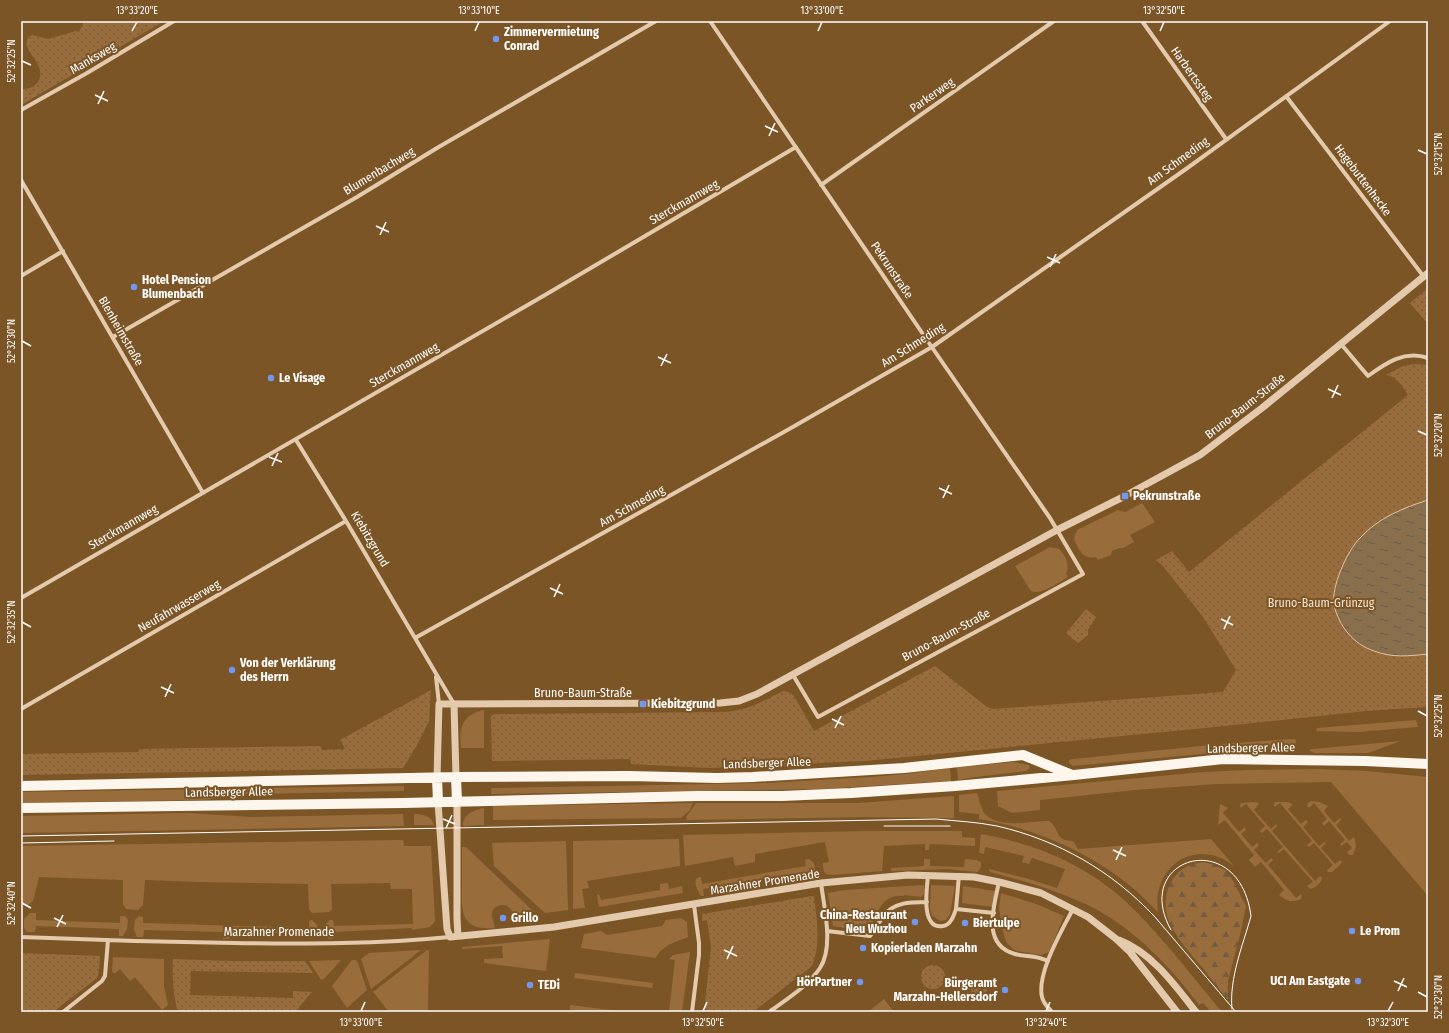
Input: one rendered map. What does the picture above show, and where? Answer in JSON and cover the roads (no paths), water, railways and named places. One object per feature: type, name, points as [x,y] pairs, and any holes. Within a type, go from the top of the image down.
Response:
[{"type":"main road","name":"Landsberger Allee","points":[[21,786],[438,778],[617,776],[717,778],[904,768],[1023,755],[1074,775]]},
{"type":"main road","name":"Landsberger Allee","points":[[21,808],[457,802],[851,793],[955,786],[1223,759],[1364,761],[1428,764]]},
{"type":"main road","points":[[438,778],[438,802]]},
{"type":"main road","points":[[456,778],[457,802]]},
{"type":"street","name":"Manksweg","points":[[21,110],[87,73],[174,21]]},
{"type":"street","name":"Blumenbachweg","points":[[113,337],[357,197],[437,148],[656,21]]},
{"type":"street","name":"Pekrunstraße","points":[[711,21],[821,185],[1057,530]]},
{"type":"street","name":"Parkerweg","points":[[821,185],[1054,21]]},
{"type":"street","name":"Harbertssteg","points":[[1142,21],[1226,139]]},
{"type":"street","name":"Am Schmeding","points":[[415,638],[791,428],[932,347],[1390,21]]},
{"type":"street","name":"Hagebuttenhecke","points":[[1286,96],[1426,275]]},
{"type":"street","name":"Sterckmannweg","points":[[21,598],[296,440],[796,147]]},
{"type":"street","name":"Blenheimstraße","points":[[21,180],[203,493]]},
{"type":"street","points":[[21,276],[63,251]]},
{"type":"street","name":"Bruno-Baum-Straße","points":[[440,704],[720,703],[739,701],[757,694],[1057,530],[1123,497],[1200,455],[1262,408],[1426,275]]},
{"type":"street","points":[[1341,344],[1368,376],[1386,363],[1402,356],[1408,355],[1428,358]]},
{"type":"street","name":"Kiebitzgrund","points":[[296,440],[346,521],[454,704],[456,778]]},
{"type":"street","name":"Neufahrwasserweg","points":[[21,709],[346,521]]},
{"type":"street","name":"Bruno-Baum-Straße","points":[[793,675],[818,716],[1083,574],[1057,530]]},
{"type":"street","name":"Kiebitzgrund","points":[[435,672],[440,704],[438,778]]},
{"type":"street","points":[[438,802],[447,929],[450,937]]},
{"type":"street","points":[[457,802],[458,936]]},
{"type":"street","points":[[928,875],[928,916],[936,925],[941,926],[947,925],[953,918],[956,909],[958,875]]},
{"type":"street","name":"Marzahner Promenade","points":[[21,937],[108,940],[320,943],[408,940],[554,928],[821,883],[887,876],[974,876],[1040,893],[1088,917],[1115,938],[1141,966],[1177,1012]]},
{"type":"street","points":[[1000,882],[992,924],[993,933],[997,942],[1015,954],[1040,957],[1048,961]]},
{"type":"street","points":[[769,1012],[803,986],[821,967],[826,947],[827,931],[821,883]]},
{"type":"street","points":[[827,931],[870,936],[883,916],[894,907],[907,902],[927,902]]},
{"type":"street","points":[[692,1012],[699,949],[694,905]]},
{"type":"street","points":[[956,909],[994,913]]},
{"type":"street","points":[[1052,1012],[1044,1002],[1041,992],[1041,982],[1048,961],[1073,909]]},
{"type":"street","name":"Marzahner Promenade","points":[[1115,938],[1130,944],[1158,966],[1196,1012]]},
{"type":"street","points":[[63,1012],[102,981],[105,976],[108,940]]},
{"type":"water","points":[[1428,500],[1428,654],[1394,656],[1366,648],[1353,639],[1343,627],[1336,613],[1334,597],[1337,579],[1350,551],[1367,531],[1391,514]]},
{"type":"tram line","points":[[21,836],[936,819],[997,826],[1020,832],[1062,849],[1083,860],[1121,885],[1155,917],[1236,1012]]},
{"type":"tram line","points":[[884,826],[950,826]]},
{"type":"tram line","points":[[21,843],[114,841]]},
{"type":"tram line","points":[[1171,930],[1162,905],[1165,884],[1175,869],[1191,862],[1210,861],[1228,870],[1242,887],[1251,916],[1235,974],[1232,1009]]},
{"type":"place","name":"Zimmervermietung Conrad","points":[[496,39]]},
{"type":"place","name":"Hotel Pension Blumenbach","points":[[134,287]]},
{"type":"place","name":"Le Visage","points":[[271,378]]},
{"type":"place","name":"Pekrunstraße","points":[[1125,496]]},
{"type":"place","name":"Von der Verklärung des Herrn","points":[[232,670]]},
{"type":"place","name":"Kiebitzgrund","points":[[643,704]]},
{"type":"place","name":"Grillo","points":[[503,918]]},
{"type":"place","name":"China-Restaurant Neu Wuzhou","points":[[915,922]]},
{"type":"place","name":"Biertulpe","points":[[965,923]]},
{"type":"place","name":"Le Prom","points":[[1352,931]]},
{"type":"place","name":"Kopierladen Marzahn","points":[[863,948]]},
{"type":"place","name":"UCI Am Eastgate","points":[[1358,981]]},
{"type":"place","name":"HörPartner","points":[[860,982]]},
{"type":"place","name":"TEDi","points":[[530,985]]},
{"type":"place","name":"Bürgeramt Marzahn-Hellersdorf","points":[[1005,990]]},
{"type":"park label","name":"Bruno-Baum-Grünzug","points":[[1321,603]]}]
